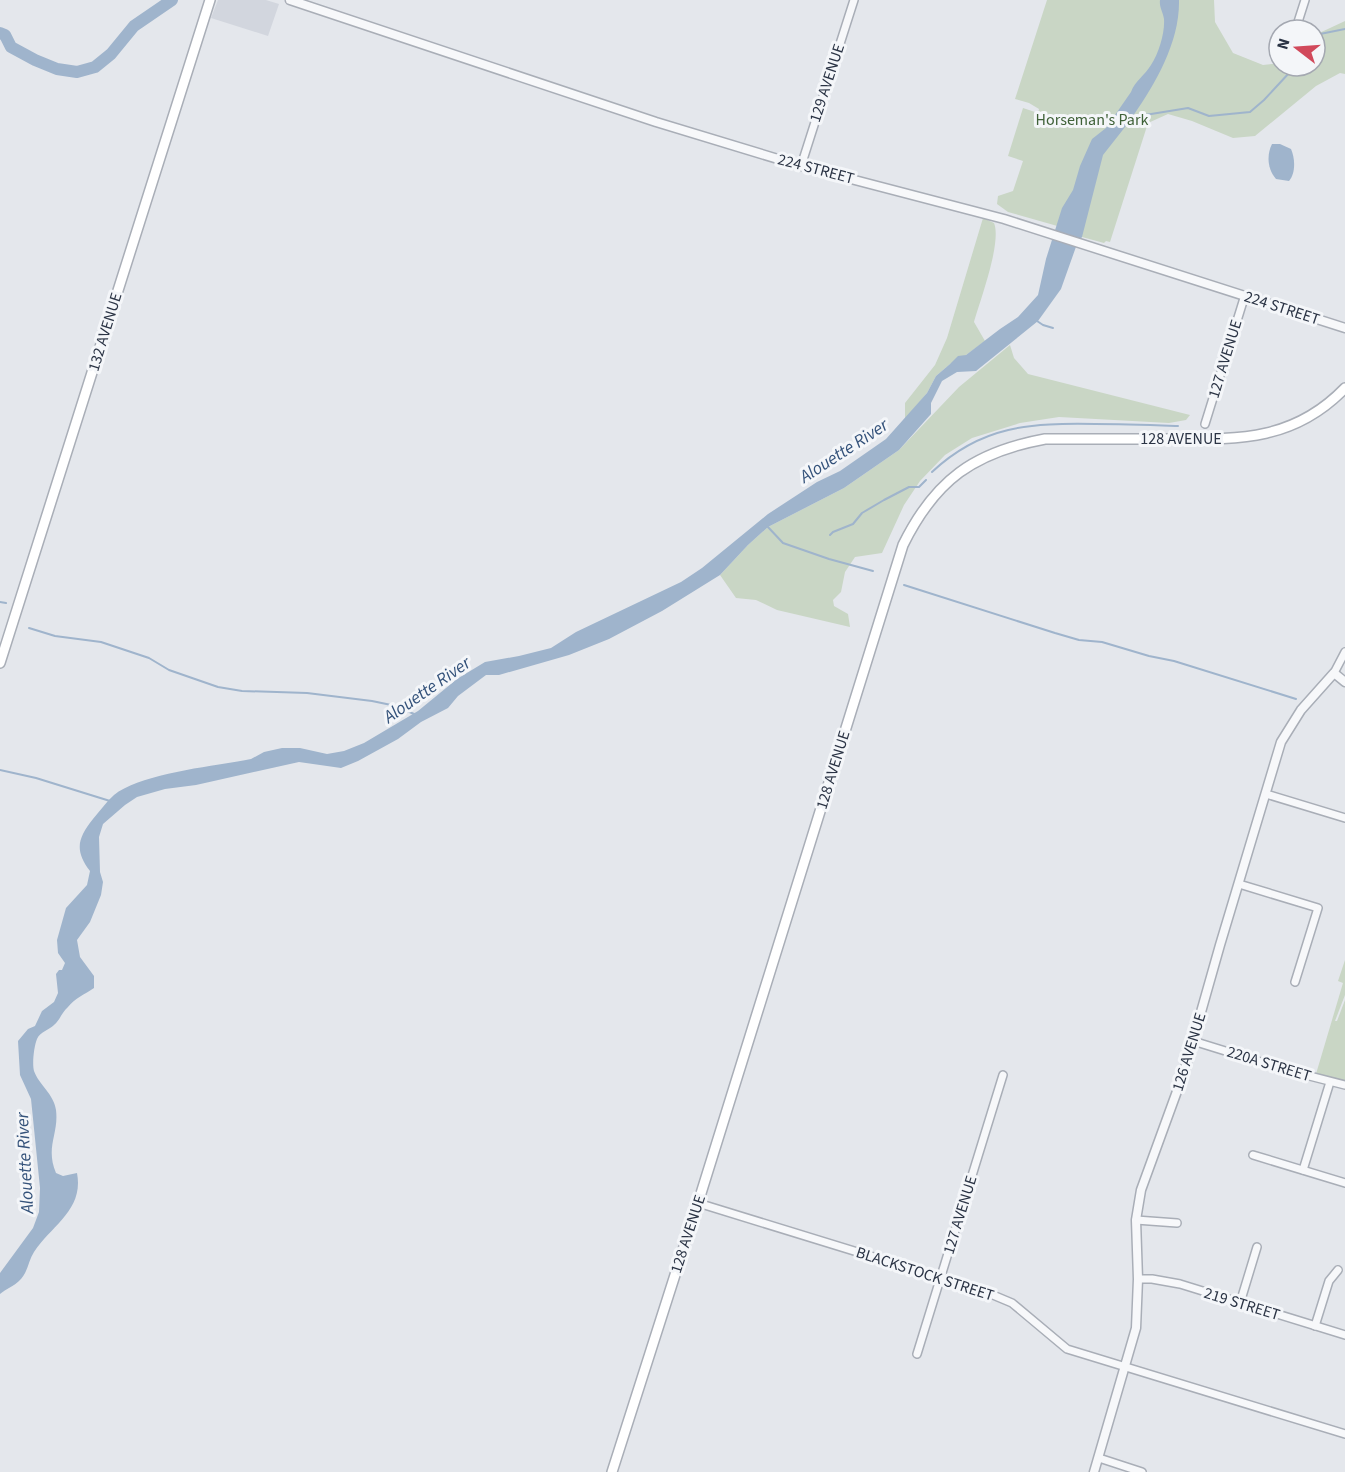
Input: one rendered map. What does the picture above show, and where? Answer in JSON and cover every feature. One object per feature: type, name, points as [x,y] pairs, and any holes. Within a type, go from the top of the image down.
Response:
[{"type":"main road","name":"132 AVENUE","points":[[0,663],[210,0]]},
{"type":"main road","name":"128 AVENUE","points":[[612,1472],[903,545],[924,508],[948,481],[972,463],[1025,442],[1044,439],[1218,440],[1264,435],[1308,418],[1345,388]]},
{"type":"street","name":"224 STREET","points":[[290,0],[645,118],[801,166],[1050,233],[1345,328]]},
{"type":"street","name":"129 AVENUE","points":[[801,166],[854,0]]},
{"type":"street","points":[[1299,18],[1305,0]]},
{"type":"street","name":"127 AVENUE","points":[[1205,424],[1245,295]]},
{"type":"street","name":"126 AVENUE","points":[[1094,1472],[1126,1366],[1138,1317],[1136,1220],[1141,1191],[1184,1072],[1281,742],[1301,710],[1334,673],[1345,652]]},
{"type":"street","points":[[1334,673],[1345,682]]},
{"type":"street","points":[[1266,794],[1345,818]]},
{"type":"street","points":[[1239,884],[1318,908],[1295,982]]},
{"type":"street","name":"220A STREET","points":[[1193,1041],[1345,1085]]},
{"type":"street","name":"127 AVENUE","points":[[917,1354],[1003,1075]]},
{"type":"street","points":[[1304,1170],[1330,1082]]},
{"type":"street","points":[[1253,1155],[1345,1183]]},
{"type":"street","name":"BLACKSTOCK STREET","points":[[698,1203],[981,1290],[1012,1303],[1067,1349],[1345,1434]]},
{"type":"street","points":[[1136,1220],[1177,1224]]},
{"type":"street","points":[[1240,1303],[1257,1246]]},
{"type":"street","points":[[1315,1326],[1329,1281],[1338,1270]]},
{"type":"street","name":"219 STREET","points":[[1138,1279],[1170,1282],[1345,1335]]},
{"type":"street","points":[[1098,1458],[1142,1472]]},
{"type":"shaded area","points":[[218,0],[266,0],[279,4],[268,36],[211,18]]},
{"type":"green space","name":"Horseman's Park","points":[[1047,0],[1214,0],[1215,22],[1233,53],[1267,64],[1267,78],[1327,78],[1327,29],[1345,21],[1345,74],[1340,73],[1316,86],[1255,136],[1233,138],[1168,114],[1148,123],[1110,242],[1104,243],[1082,237],[1082,233],[1008,212],[997,204],[998,196],[1013,191],[1023,161],[1008,156],[1023,108],[1038,113],[1039,109],[1015,99]]},
{"type":"green space","points":[[983,218],[994,223],[996,232],[993,257],[974,322],[985,341],[936,376],[927,393],[905,419],[905,403],[935,365],[947,338]]},
{"type":"green space","points":[[1010,345],[1014,358],[1028,374],[1190,415],[1186,420],[1169,423],[1059,417],[1020,423],[972,438],[945,455],[920,481],[904,505],[882,553],[855,557],[845,572],[841,592],[833,600],[834,606],[848,614],[850,627],[777,610],[756,600],[736,598],[720,575],[748,545],[768,527],[844,488],[899,450],[959,387]]},
{"type":"green space","points":[[1345,960],[1345,995],[1335,1021],[1337,1021],[1345,1000],[1345,1081],[1316,1074],[1343,983],[1338,981]]},
{"type":"water","points":[[1160,0],[1179,0],[1178,15],[1165,61],[1133,116],[1148,116],[1129,122],[1103,155],[1082,237],[1077,244],[1061,289],[1038,321],[976,371],[957,372],[942,381],[931,403],[931,414],[899,450],[844,488],[768,527],[720,575],[662,611],[609,639],[569,655],[499,675],[486,675],[458,696],[448,708],[358,761],[341,768],[299,762],[196,785],[165,789],[137,797],[103,824],[99,837],[100,872],[103,882],[101,895],[90,922],[77,940],[80,957],[94,976],[94,988],[73,1002],[52,1027],[38,1037],[33,1060],[34,1071],[39,1081],[55,1104],[53,1164],[56,1173],[63,1176],[77,1173],[76,1197],[65,1216],[34,1252],[22,1278],[0,1294],[0,1273],[33,1228],[39,1212],[40,1188],[31,1099],[20,1075],[18,1041],[28,1029],[35,1026],[42,1011],[54,1002],[58,993],[56,974],[62,970],[65,963],[58,953],[57,940],[66,908],[87,885],[90,871],[80,850],[81,838],[108,801],[126,787],[180,771],[251,759],[264,752],[282,748],[300,748],[327,754],[344,751],[364,743],[418,711],[457,679],[485,662],[551,648],[576,632],[681,582],[702,568],[768,514],[817,482],[840,471],[886,439],[927,393],[936,376],[958,356],[966,355],[1018,317],[1038,295],[1046,259],[1062,208],[1073,190],[1080,166],[1092,139],[1106,128],[1157,55],[1164,24]]},
{"type":"water","points":[[1272,144],[1280,144],[1291,149],[1294,165],[1289,181],[1276,179],[1271,171],[1269,158]]},
{"type":"waterway","points":[[0,33],[5,35],[11,47],[35,60],[57,69],[77,72],[95,67],[111,54],[134,26],[172,0]]},
{"type":"waterway","points":[[1327,33],[1345,29]]},
{"type":"waterway","points":[[1145,115],[1188,108],[1209,116],[1250,112],[1284,78]]},
{"type":"waterway","points":[[1037,321],[1053,328]]},
{"type":"waterway","points":[[932,472],[951,456],[970,445],[989,436],[1028,426],[1050,424],[1178,426]]},
{"type":"waterway","points":[[830,535],[853,524],[862,513],[884,500],[909,487],[919,487],[926,480]]},
{"type":"waterway","points":[[767,526],[783,543],[873,571]]},
{"type":"waterway","points":[[904,585],[1079,640],[1102,642],[1174,661],[1296,699]]},
{"type":"waterway","points":[[0,602],[6,603]]},
{"type":"waterway","name":"Alouette River","points":[[29,628],[55,636],[101,642],[149,658],[169,670],[218,687],[242,691],[307,693],[372,701],[396,706],[414,714]]},
{"type":"waterway","points":[[0,770],[36,778],[110,801]]}]
